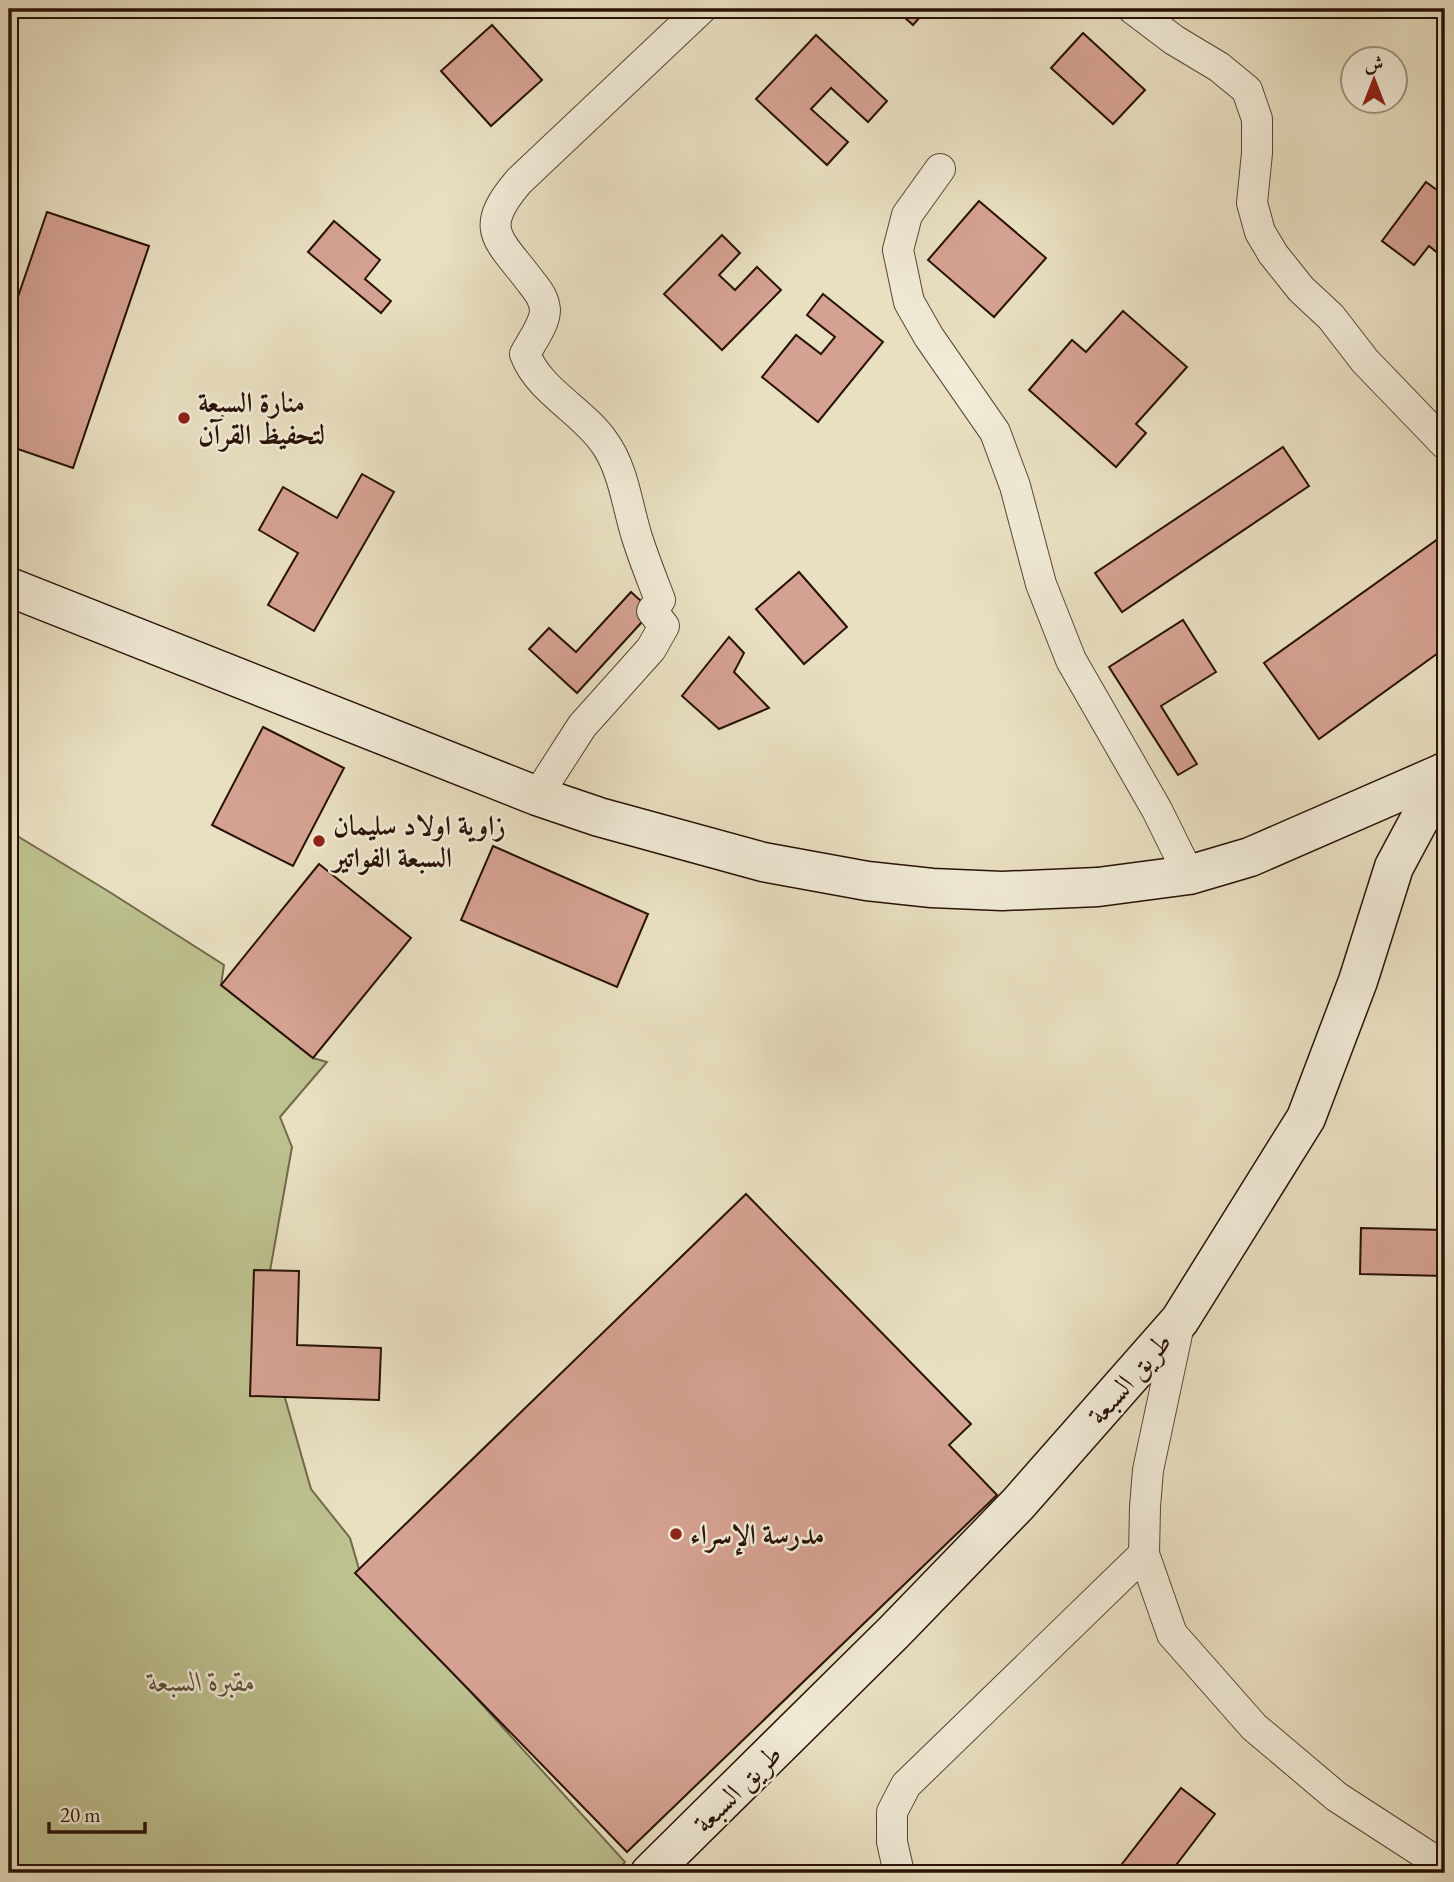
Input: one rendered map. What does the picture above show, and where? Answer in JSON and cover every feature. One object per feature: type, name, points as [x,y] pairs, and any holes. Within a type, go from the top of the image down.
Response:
[{"type":"street","points":[[537,796],[582,726],[651,649],[664,626],[652,611],[660,600],[636,534],[619,472],[606,444],[588,422],[530,369],[525,355],[545,314],[543,298],[506,252],[498,236],[494,218],[503,200],[519,181],[701,9]]},
{"type":"street","points":[[1133,9],[1174,40],[1219,67],[1247,90],[1257,119],[1252,203],[1260,232],[1273,254],[1301,289],[1331,317],[1365,362],[1445,444]]},
{"type":"street","points":[[940,169],[907,215],[898,250],[909,302],[929,337],[995,432],[1016,486],[1041,584],[1071,660],[1157,810],[1189,875]]},
{"type":"street","points":[[9,587],[537,796],[599,817],[763,862],[867,881],[932,888],[1002,891],[1098,887],[1189,875],[1250,857],[1445,772]]},
{"type":"street","name":"طريق السبعة","points":[[650,1873],[894,1632],[1018,1504],[1180,1320],[1306,1118],[1358,981],[1394,867],[1445,772]]},
{"type":"street","points":[[1180,1320],[1148,1470],[1144,1554],[1172,1634],[1254,1727],[1337,1797],[1445,1867]]},
{"type":"street","points":[[899,1873],[892,1842],[892,1812],[906,1785],[1144,1554]]},
{"type":"green space","name":"مقبرة السبعة","points":[[9,831],[224,965],[221,985],[313,1058],[327,1062],[280,1117],[292,1147],[267,1288],[265,1328],[311,1489],[350,1538],[359,1569],[625,1862],[616,1873],[9,1873]]},
{"type":"building","points":[[895,9],[927,9],[913,25]]},
{"type":"building","points":[[492,25],[542,80],[491,126],[441,71]]},
{"type":"building","points":[[1083,33],[1145,90],[1113,124],[1051,68]]},
{"type":"building","points":[[816,35],[887,101],[868,122],[831,88],[811,109],[848,142],[827,165],[756,99]]},
{"type":"building","points":[[1426,182],[1445,196],[1445,259],[1429,246],[1414,265],[1382,241]]},
{"type":"building","points":[[979,201],[1046,258],[994,317],[928,260]]},
{"type":"building","points":[[47,212],[149,246],[73,468],[9,446],[9,323]]},
{"type":"building","points":[[334,221],[380,260],[365,279],[391,301],[381,313],[308,252]]},
{"type":"building","points":[[722,235],[740,253],[719,275],[735,290],[757,267],[781,290],[722,350],[664,294]]},
{"type":"building","points":[[823,294],[883,342],[818,422],[762,377],[796,335],[821,354],[835,337],[807,315]]},
{"type":"building","points":[[1123,311],[1187,367],[1136,424],[1146,433],[1116,467],[1029,390],[1072,340],[1086,352]]},
{"type":"building","points":[[1283,447],[1309,486],[1122,612],[1095,573]]},
{"type":"building","points":[[362,474],[394,492],[314,631],[268,605],[298,553],[259,530],[283,487],[337,518]]},
{"type":"building","points":[[1445,534],[1445,648],[1319,739],[1264,663]]},
{"type":"building","points":[[799,572],[847,627],[804,664],[756,609]]},
{"type":"building","points":[[631,592],[652,611],[577,693],[529,649],[549,628],[576,652]]},
{"type":"building","points":[[1183,620],[1216,672],[1161,706],[1197,764],[1178,775],[1109,667]]},
{"type":"building","points":[[729,637],[744,653],[734,672],[769,708],[719,729],[682,696]]},
{"type":"building","points":[[263,727],[344,768],[293,866],[212,825]]},
{"type":"building","points":[[493,846],[648,914],[617,987],[461,920]]},
{"type":"building","points":[[319,864],[411,938],[313,1058],[221,985]]},
{"type":"building","name":"مدرسة الإسراء","points":[[746,1194],[971,1424],[949,1445],[997,1495],[627,1852],[355,1573]]},
{"type":"building","points":[[1361,1228],[1445,1230],[1445,1276],[1360,1274]]},
{"type":"building","points":[[254,1270],[299,1271],[297,1345],[381,1348],[379,1400],[250,1396]]},
{"type":"building","points":[[1181,1788],[1215,1814],[1170,1873],[1115,1873]]},
{"type":"place","name":"منارة السبعة لتحفيظ القرآن","points":[[184,418]]},
{"type":"place","name":"زاوية اولاد سليمان السبعة الفواتير","points":[[319,841]]},
{"type":"place","name":"مدرسة الإسراء","points":[[676,1534]]}]
